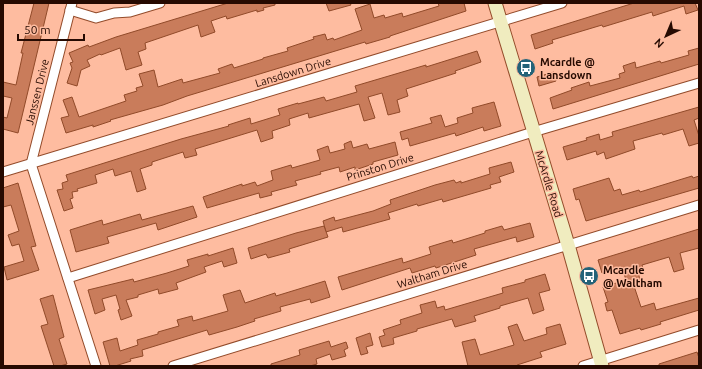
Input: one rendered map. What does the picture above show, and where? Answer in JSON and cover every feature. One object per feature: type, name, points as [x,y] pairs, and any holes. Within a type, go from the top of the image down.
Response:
[{"type":"main road","name":"McArdle Road","points":[[495,3],[502,21],[533,132],[568,245],[601,363]]},
{"type":"street","points":[[71,7],[96,18],[114,13],[130,12],[160,3]]},
{"type":"street","name":"Lansdown Drive","points":[[3,172],[562,3]]},
{"type":"street","name":"Janssen Drive","points":[[31,164],[71,7]]},
{"type":"street","name":"Prinston Drive","points":[[68,278],[533,132],[699,83]]},
{"type":"street","points":[[31,164],[96,366]]},
{"type":"street","name":"Waltham Drive","points":[[173,366],[699,205]]},
{"type":"street","points":[[583,366],[601,363],[699,330]]},
{"type":"building","points":[[34,3],[49,3],[18,133],[3,129],[3,117],[7,118],[12,98],[3,96],[3,82],[16,85],[23,53],[21,53]]},
{"type":"building","points":[[228,3],[275,3],[275,5],[263,8],[264,10],[257,12],[257,10],[227,19],[226,16],[211,21],[215,32],[201,37],[198,25],[145,43],[146,49],[138,52],[142,65],[126,70],[120,48],[101,55],[100,54],[87,60],[90,66],[81,70],[77,86],[67,83],[72,68],[70,63],[73,62],[69,53],[88,45],[89,47],[116,37]]},
{"type":"building","points":[[326,3],[350,3],[351,5],[329,11]]},
{"type":"building","points":[[438,3],[464,3],[466,11],[390,37],[366,44],[365,42],[110,120],[111,121],[93,127],[93,125],[66,133],[61,118],[69,116],[63,100],[72,97],[79,117],[126,101],[124,95],[137,91],[136,88],[143,86],[139,74],[154,70],[158,87],[182,79],[183,83],[220,73],[218,69],[232,64],[234,68],[288,51],[287,48],[314,39],[313,37],[325,34],[327,40],[333,38],[334,40],[362,30],[355,9],[370,4],[374,18],[384,15],[385,18],[402,13],[403,17],[439,6]]},
{"type":"building","points":[[634,3],[695,3],[698,10],[686,14],[684,6],[653,16],[652,12],[603,27],[602,25],[552,40],[553,43],[535,49],[531,35]]},
{"type":"building","points":[[699,48],[699,64],[553,109],[550,98],[572,90],[571,88],[589,82],[590,86],[620,78],[619,74],[625,72],[623,66],[635,62],[636,68],[660,61],[661,63],[689,55],[688,51]]},
{"type":"building","points":[[477,51],[481,62],[455,71],[456,73],[406,89],[408,96],[397,100],[400,112],[388,115],[382,93],[368,97],[375,118],[364,121],[359,104],[309,118],[308,113],[289,119],[290,125],[272,131],[273,138],[261,142],[257,130],[195,149],[197,155],[185,158],[183,152],[152,162],[152,165],[140,169],[146,189],[137,192],[131,171],[115,176],[113,169],[95,175],[97,183],[72,192],[73,198],[70,199],[73,208],[64,211],[57,190],[63,189],[62,183],[68,181],[66,175],[181,139],[229,126],[228,125],[250,118],[251,124],[280,115],[278,109],[324,97],[326,101],[357,92],[355,86],[426,65],[426,67]]},
{"type":"building","points":[[554,72],[556,81],[539,86],[537,77]]},
{"type":"building","points":[[494,102],[501,126],[484,131],[483,127],[456,136],[455,133],[410,146],[408,138],[402,140],[400,132],[432,123],[430,118],[441,115],[445,127],[458,123],[457,118],[473,113],[472,108]]},
{"type":"building","points":[[699,107],[699,118],[694,120],[699,136],[699,143],[689,146],[683,129],[633,141],[635,149],[606,159],[604,152],[597,155],[596,151],[567,160],[563,147],[587,140],[586,138],[599,134],[600,140],[613,136],[612,132]]},
{"type":"building","points":[[351,141],[353,148],[367,144],[369,149],[395,142],[398,155],[373,162],[373,164],[355,170],[355,167],[340,172],[339,167],[320,172],[321,174],[295,181],[297,185],[271,192],[272,195],[260,198],[259,193],[207,208],[203,197],[242,184],[242,186],[255,182],[257,186],[273,180],[271,171],[291,165],[292,168],[320,160],[317,150],[328,146],[330,153],[345,149],[344,144]]},
{"type":"building","points":[[511,162],[514,172],[499,177],[501,182],[490,185],[491,188],[443,202],[442,199],[418,206],[417,204],[388,213],[390,219],[343,232],[342,227],[326,232],[323,221],[334,217],[335,221],[373,211],[391,204],[390,200],[454,180],[456,183],[461,181],[461,183],[490,174],[489,168]]},
{"type":"building","points":[[692,176],[693,178],[699,176],[699,188],[586,221],[579,199],[576,200],[573,189],[609,178],[614,191],[620,189],[622,195],[639,190],[640,192]]},
{"type":"building","points":[[18,183],[36,246],[31,247],[39,270],[7,280],[4,267],[24,261],[19,244],[12,246],[8,235],[19,231],[11,205],[3,207],[3,188]]},
{"type":"building","points":[[193,206],[197,217],[158,230],[156,223],[107,237],[109,243],[76,252],[70,230],[102,220],[103,225],[140,214],[142,220]]},
{"type":"building","points":[[530,223],[534,237],[517,242],[516,237],[474,249],[476,255],[436,268],[435,266],[412,273],[410,268],[342,290],[338,277],[402,258],[403,263],[431,254],[429,247],[452,240],[453,243],[502,226],[504,230]]},
{"type":"building","points":[[324,226],[328,237],[289,249],[290,252],[268,258],[266,254],[251,259],[248,248]]},
{"type":"building","points":[[699,229],[699,248],[680,253],[684,269],[674,272],[669,257],[642,265],[644,271],[638,272],[641,284],[634,286],[641,307],[654,303],[656,310],[699,298],[699,310],[660,322],[661,324],[620,334],[612,310],[607,311],[605,303],[608,302],[603,287],[626,280],[622,267],[602,273],[598,260]]},
{"type":"building","points":[[233,248],[237,263],[224,267],[222,261],[204,267],[206,272],[176,283],[178,289],[159,294],[158,289],[126,300],[132,316],[121,320],[116,295],[102,299],[105,310],[95,314],[88,290],[133,279],[134,282],[167,273],[189,266],[187,260],[208,254],[208,256]]},
{"type":"building","points":[[545,274],[550,290],[539,293],[544,310],[533,314],[528,298],[500,306],[500,308],[474,316],[476,321],[455,327],[452,319],[417,329],[417,331],[393,338],[394,344],[382,347],[379,337],[385,335],[383,330],[401,324],[400,320],[422,313],[420,305],[435,301],[437,308],[444,306],[445,310],[503,293],[502,288],[525,282],[525,280]]},
{"type":"building","points":[[325,281],[330,297],[311,303],[310,299],[280,307],[281,311],[254,319],[255,321],[237,327],[209,335],[207,330],[142,350],[143,356],[130,359],[131,361],[115,366],[110,366],[103,342],[117,338],[120,351],[138,345],[137,340],[179,326],[177,320],[192,316],[193,321],[228,311],[223,295],[240,290],[245,303],[275,293],[276,296]]},
{"type":"building","points":[[53,295],[64,337],[59,339],[67,364],[60,366],[54,366],[41,326],[48,324],[40,299]]},
{"type":"building","points":[[517,324],[524,341],[547,334],[546,328],[560,324],[566,344],[540,352],[542,357],[517,366],[468,366],[462,342],[475,339],[480,355],[514,345],[508,327]]},
{"type":"building","points":[[370,333],[373,345],[366,347],[368,353],[361,355],[356,338]]},
{"type":"building","points":[[329,341],[331,347],[346,342],[348,348],[344,350],[346,356],[332,360],[330,354],[316,359],[317,364],[310,366],[271,366],[271,364],[300,355],[299,350]]},
{"type":"building","points":[[697,352],[699,366],[659,366],[659,364]]},
{"type":"place","name":"Mcardle @ Lansdown","points":[[526,68]]},
{"type":"place","name":"Mcardle @ Waltham","points":[[589,276]]}]
